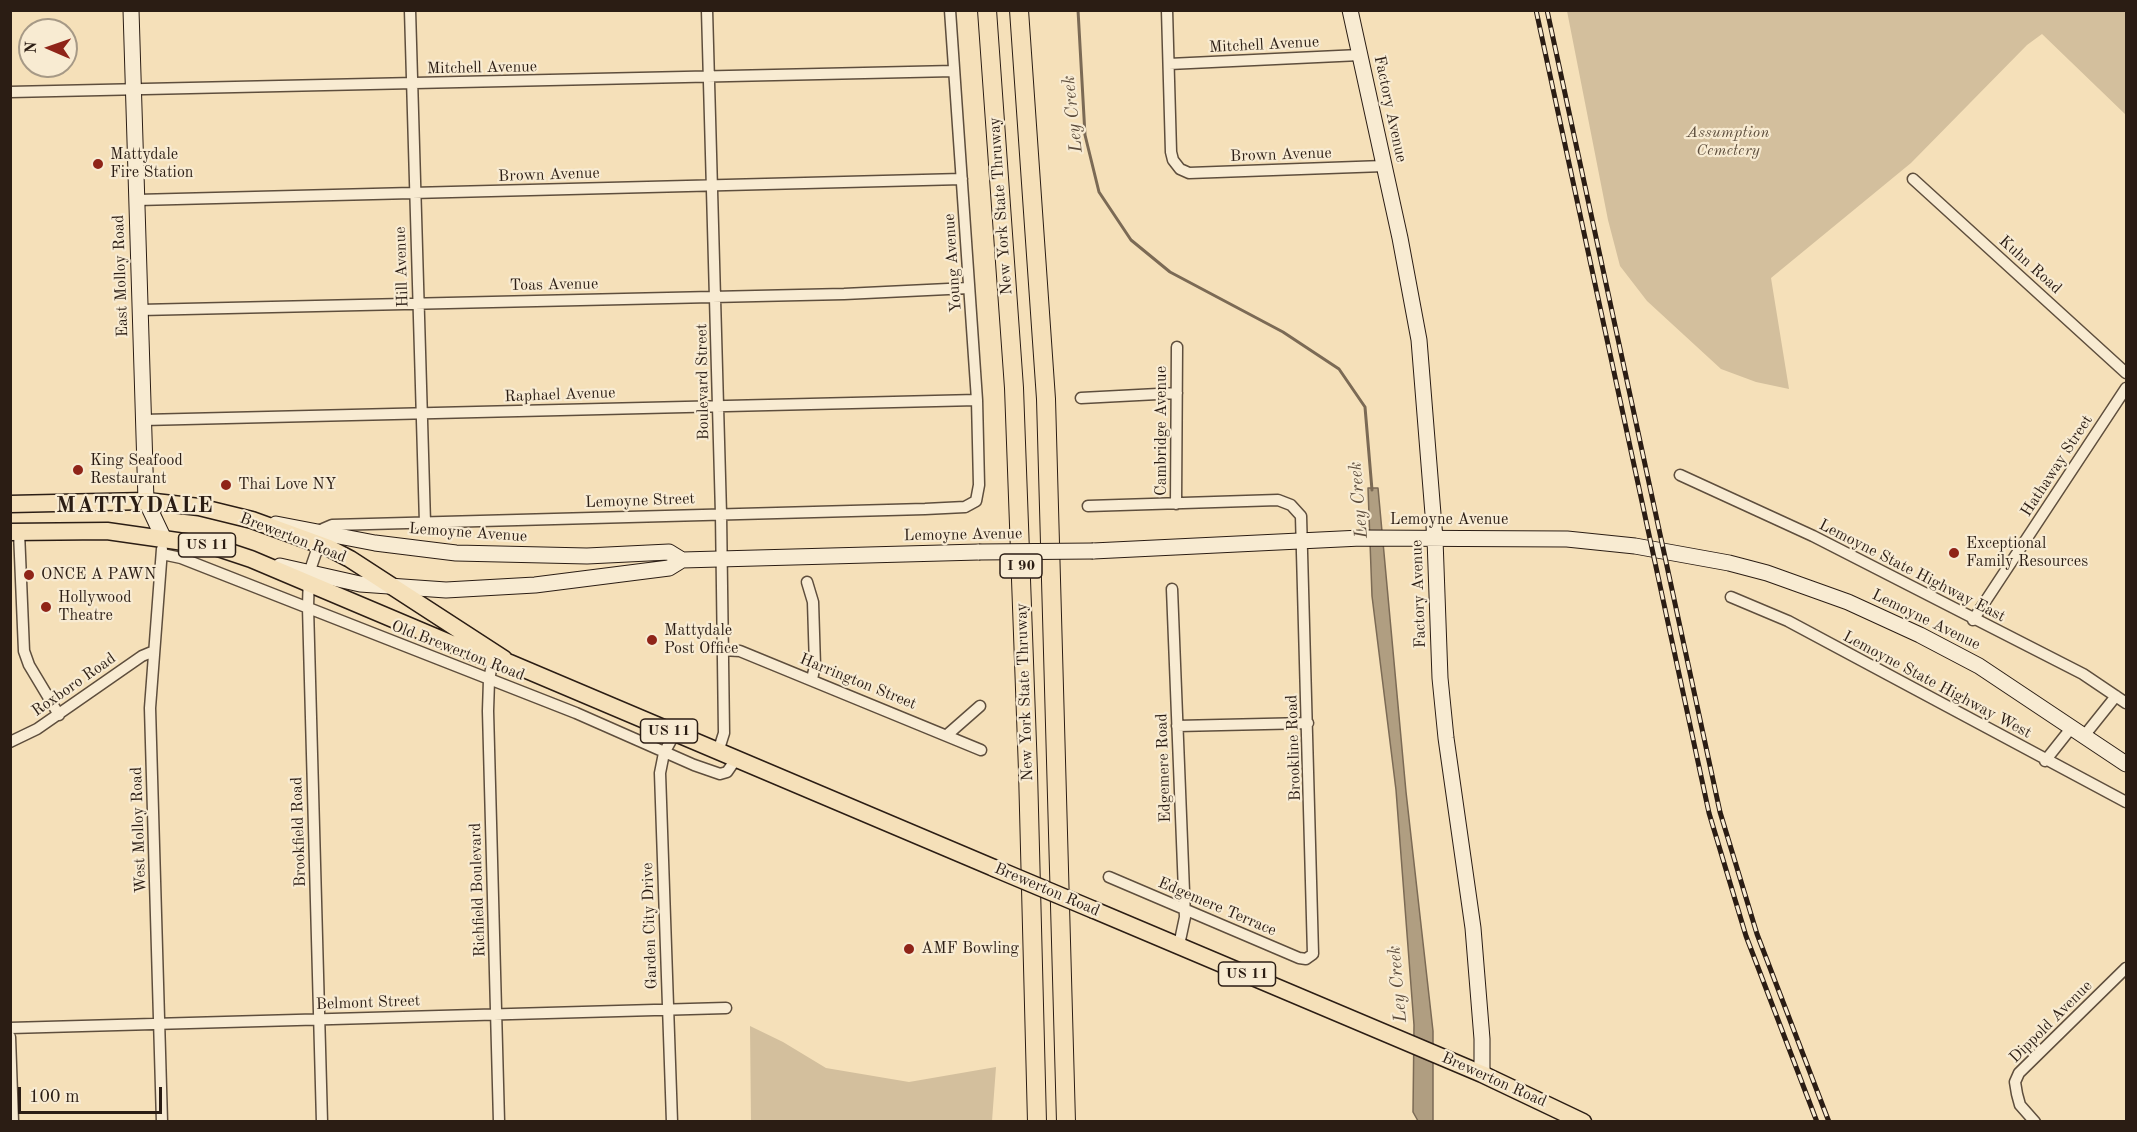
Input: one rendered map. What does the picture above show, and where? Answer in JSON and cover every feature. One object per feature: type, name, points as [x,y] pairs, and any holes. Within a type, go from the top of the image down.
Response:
[{"type":"highway","name":"New York State Thruway","points":[[987,10],[1014,388],[1028,760],[1037,1122]]},
{"type":"highway","name":"New York State Thruway","points":[[1019,10],[1046,399],[1066,1122]]},
{"type":"main road","name":"Brewerton Road","points":[[10,504],[146,501],[199,507],[318,538],[398,588],[502,661]]},
{"type":"main road","name":"Brewerton Road","points":[[15,532],[108,531],[162,546],[212,546],[308,578],[478,655],[502,661],[675,733],[1400,1039],[1482,1074],[1583,1122]]},
{"type":"street","name":"East Molloy Road","points":[[131,10],[146,501],[162,546]]},
{"type":"street","name":"Hill Avenue","points":[[410,10],[425,523]]},
{"type":"street","name":"Boulevard Street","points":[[707,10],[721,514],[724,733],[718,752]]},
{"type":"street","name":"Young Avenue","points":[[950,10],[977,400],[978,494],[976,501],[965,507]]},
{"type":"street","points":[[1167,10],[1169,64]]},
{"type":"street","name":"Factory Avenue","points":[[1350,10],[1419,340],[1435,539],[1440,678],[1446,738],[1473,928],[1482,1039],[1482,1074]]},
{"type":"street","name":"Mitchell Avenue","points":[[1169,64],[1360,55]]},
{"type":"street","name":"Brown Avenue","points":[[1169,64],[1171,152],[1180,169],[1189,173],[1384,166]]},
{"type":"street","name":"Mitchell Avenue","points":[[10,92],[954,71]]},
{"type":"street","name":"Brown Avenue","points":[[137,200],[962,179]]},
{"type":"street","name":"Kuhn Road","points":[[1913,179],[2127,372]]},
{"type":"street","name":"Toas Avenue","points":[[140,310],[969,288]]},
{"type":"street","name":"Cambridge Avenue","points":[[1177,347],[1176,504],[1285,502],[1301,516],[1303,540]]},
{"type":"street","name":"Hathaway Street","points":[[1973,620],[2127,388]]},
{"type":"street","points":[[1081,398],[1177,393]]},
{"type":"street","name":"Raphael Avenue","points":[[143,420],[977,400]]},
{"type":"street","name":"Lemoyne State Highway East","points":[[1680,475],[1813,536],[1973,620],[2083,674],[2127,703]]},
{"type":"street","points":[[1088,506],[1176,504]]},
{"type":"street","name":"Lemoyne Street","points":[[318,538],[332,525],[965,507]]},
{"type":"street","points":[[15,532],[24,651],[28,665],[59,715]]},
{"type":"street","name":"Lemoyne Avenue","points":[[318,538],[456,553],[587,556],[669,552],[682,560]]},
{"type":"street","name":"Brookfield Road","points":[[318,538],[308,578],[308,607],[322,1122]]},
{"type":"street","name":"Lemoyne Avenue","points":[[308,578],[398,588],[446,590],[535,585],[669,568],[682,560],[721,557],[1093,551],[1361,538],[1567,540],[1635,546],[1767,573],[1848,602],[1920,635],[1979,666],[2127,764]]},
{"type":"street","name":"Brookline Road","points":[[1303,540],[1313,954]]},
{"type":"street","name":"Old Brewerton Road","points":[[162,546],[182,558],[576,713],[664,753],[720,774],[727,772],[736,759]]},
{"type":"street","name":"West Molloy Road","points":[[162,546],[150,708],[162,1122]]},
{"type":"street","points":[[807,582],[813,602],[815,666],[812,679]]},
{"type":"street","name":"Edgemere Road","points":[[1172,589],[1184,909],[1179,945]]},
{"type":"street","name":"Lemoyne State Highway West","points":[[1731,597],[1788,621],[2045,761],[2127,802]]},
{"type":"street","points":[[10,626],[22,626]]},
{"type":"street","name":"Harrington Street","points":[[722,650],[740,651],[981,750]]},
{"type":"street","name":"Roxboro Road","points":[[10,742],[59,715],[142,656],[154,651]]},
{"type":"street","name":"Richfield Boulevard","points":[[499,1122],[489,780],[489,680],[502,661]]},
{"type":"street","points":[[2045,761],[2116,696]]},
{"type":"street","points":[[947,735],[980,706]]},
{"type":"street","points":[[1177,726],[1308,723]]},
{"type":"street","name":"Garden City Drive","points":[[672,1122],[660,773],[664,753],[675,733]]},
{"type":"street","name":"Edgemere Terrace","points":[[1109,877],[1299,958],[1306,959],[1313,954]]},
{"type":"street","name":"Dippold Avenue","points":[[2034,1122],[2020,1105],[2016,1082],[2019,1073],[2127,968]]},
{"type":"street","name":"Belmont Street","points":[[10,1028],[726,1008]]},
{"type":"street","points":[[10,1037],[13,1122]]},
{"type":"green space","name":"Assumption Cemetery","points":[[1567,11],[2126,11],[2126,115],[2042,34],[2027,45],[1911,163],[1771,278],[1789,389],[1756,382],[1721,369],[1647,301],[1620,266],[1608,220]]},
{"type":"green space","points":[[750,1026],[783,1042],[826,1068],[909,1082],[996,1067],[992,1121],[751,1121]]},
{"type":"shaded area","points":[[1368,488],[1378,488],[1406,792],[1433,1031],[1433,1121],[1418,1121],[1413,1112],[1414,1025],[1396,790],[1372,596]]},
{"type":"waterway","name":"Ley Creek","points":[[1078,10],[1085,135],[1099,192],[1131,240],[1170,272],[1283,332],[1339,369],[1365,407],[1372,490]]},
{"type":"railway","points":[[1536,10],[1709,813],[1746,936],[1817,1122]]},
{"type":"railway","points":[[1547,10],[1720,812],[1757,934],[1829,1122]]},
{"type":"place","name":"Mattydale Fire Station","points":[[98,164]]},
{"type":"place","name":"King Seafood Restaurant","points":[[78,470]]},
{"type":"place","name":"Thai Love NY","points":[[226,485]]},
{"type":"place","name":"Exceptional Family Resources","points":[[1954,553]]},
{"type":"place","name":"ONCE A PAWN","points":[[29,575]]},
{"type":"place","name":"Hollywood Theatre","points":[[46,607]]},
{"type":"place","name":"Mattydale Post Office","points":[[652,640]]},
{"type":"place","name":"AMF Bowling","points":[[909,949]]},
{"type":"district","name":"MATTYDALE","points":[[135,506]]}]
